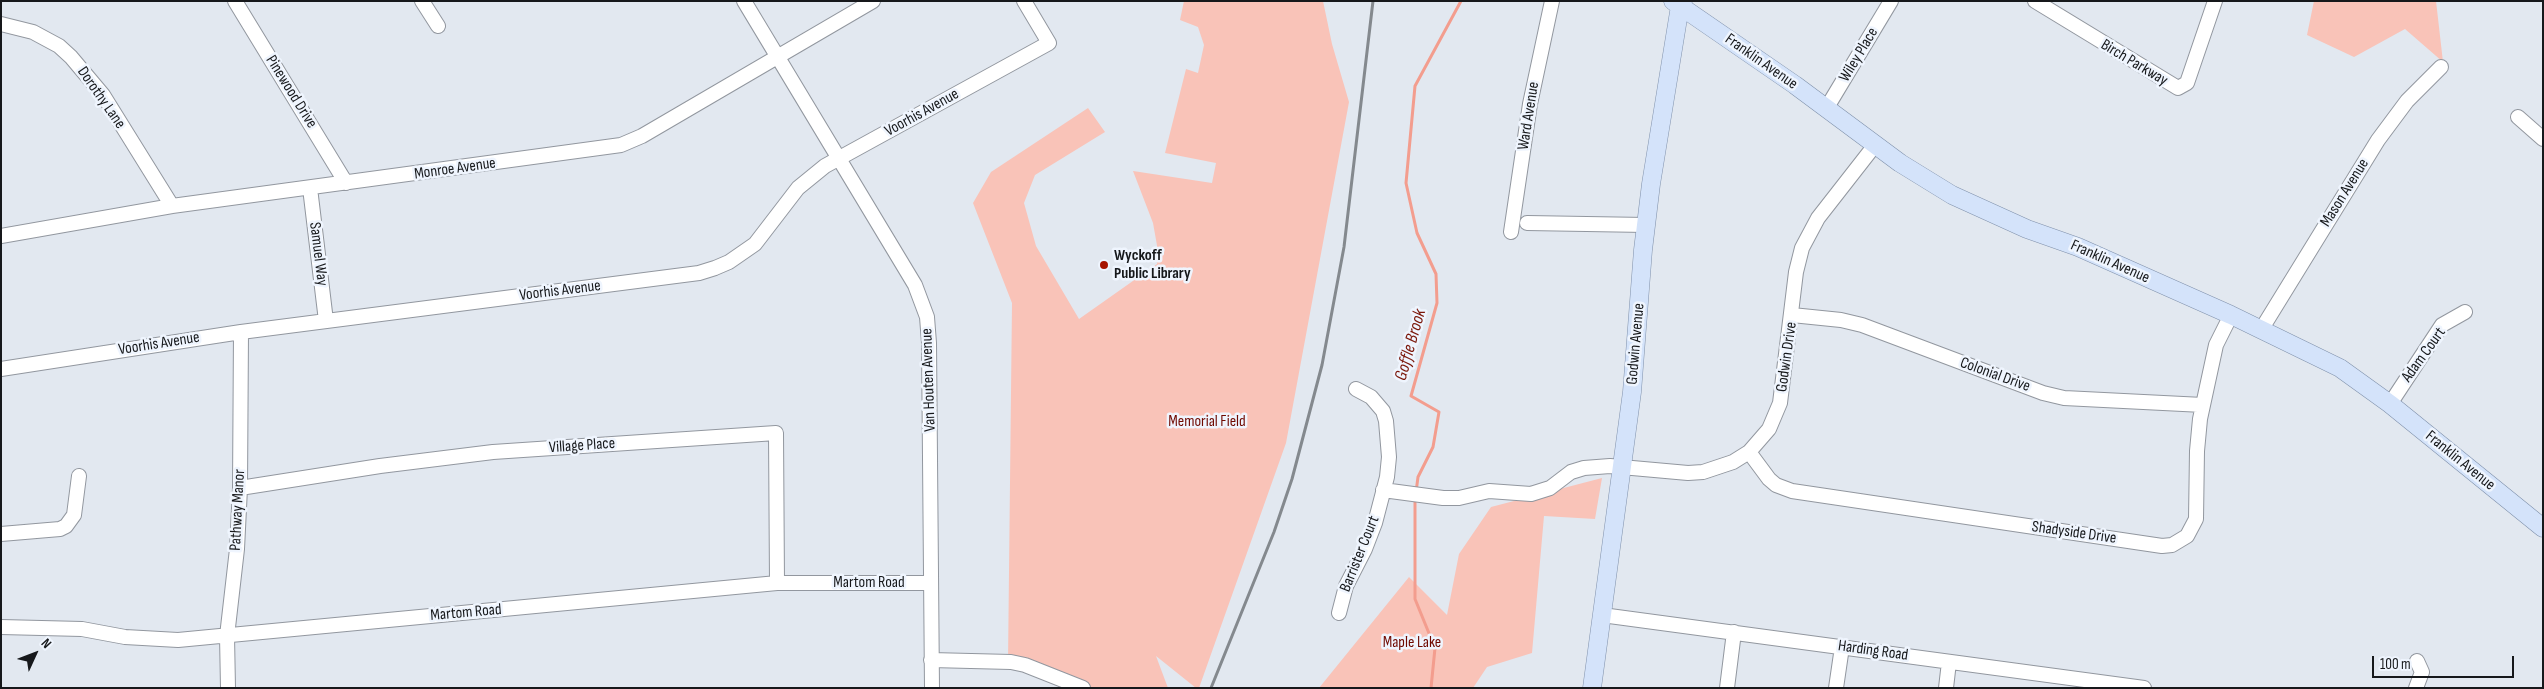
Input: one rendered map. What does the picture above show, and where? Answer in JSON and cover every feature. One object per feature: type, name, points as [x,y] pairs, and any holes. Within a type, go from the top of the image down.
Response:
[{"type":"main road","name":"Franklin Avenue","points":[[1679,3],[1926,180],[1980,208],[2027,229],[2078,247],[2231,316],[2340,368],[2390,404],[2543,528]]},
{"type":"main road","name":"Godwin Avenue","points":[[1592,688],[1632,392],[1646,225],[1679,3]]},
{"type":"street","name":"Pinewood Drive","points":[[235,1],[346,183]]},
{"type":"street","points":[[422,1],[438,26]]},
{"type":"street","name":"Van Houten Avenue","points":[[744,1],[915,285],[926,317],[930,342],[932,688]]},
{"type":"street","name":"Monroe Avenue","points":[[1,236],[172,206],[621,145],[642,136],[873,1]]},
{"type":"street","name":"Voorhis Avenue","points":[[1,369],[241,332],[699,273],[714,268],[736,258],[755,244],[798,188],[825,166],[1049,43],[1024,1]]},
{"type":"street","name":"Ward Avenue","points":[[1511,232],[1530,104],[1552,1]]},
{"type":"street","name":"Wiley Place","points":[[1826,109],[1891,1]]},
{"type":"street","name":"Birch Parkway","points":[[2035,1],[2178,88],[2187,83],[2215,1]]},
{"type":"street","name":"Dorothy Lane","points":[[1,24],[33,32],[59,46],[72,57],[103,95],[172,206]]},
{"type":"street","name":"Mason Avenue","points":[[2261,330],[2378,140],[2407,101],[2441,67]]},
{"type":"street","points":[[2518,117],[2543,139]]},
{"type":"street","name":"Godwin Drive","points":[[1384,490],[1443,498],[1459,498],[1489,491],[1531,494],[1550,488],[1572,472],[1598,465],[1688,473],[1703,472],[1733,462],[1748,452],[1769,429],[1780,403],[1796,272],[1802,248],[1818,218],[1875,145]]},
{"type":"street","name":"Samuel Way","points":[[310,188],[326,321]]},
{"type":"street","points":[[1527,223],[1646,225]]},
{"type":"street","name":"Adam Court","points":[[2390,404],[2442,326],[2465,312]]},
{"type":"street","name":"Colonial Drive","points":[[1792,315],[1841,320],[1862,325],[2064,398],[2203,405]]},
{"type":"street","name":"Shadyside Drive","points":[[1748,452],[1769,479],[1776,485],[1792,491],[2162,546],[2172,545],[2187,536],[2196,520],[2197,451],[2203,405],[2216,345],[2231,316]]},
{"type":"street","name":"Pathway Manor","points":[[228,688],[227,636],[237,549],[240,488],[241,332]]},
{"type":"street","name":"Barrister Court","points":[[1339,613],[1346,586],[1365,549],[1375,523],[1384,490],[1389,456],[1386,421],[1377,404],[1356,389]]},
{"type":"street","name":"Village Place","points":[[240,488],[380,466],[493,452],[776,433],[777,583]]},
{"type":"street","points":[[1,534],[60,529],[66,526],[74,515],[79,476]]},
{"type":"street","name":"Martom Road","points":[[1,628],[82,629],[125,637],[178,640],[777,583],[931,583]]},
{"type":"street","name":"Harding Road","points":[[1602,615],[1950,662],[2052,682],[2144,688]]},
{"type":"street","points":[[1727,688],[1734,632]]},
{"type":"street","points":[[1836,688],[1842,647]]},
{"type":"street","points":[[932,660],[1012,662],[1026,665],[1083,688]]},
{"type":"street","points":[[2416,688],[2422,672],[2417,661]]},
{"type":"street","points":[[1946,688],[1950,662]]},
{"type":"green space","name":"Memorial Field","points":[[1184,1],[1323,1],[1332,44],[1349,102],[1286,443],[1199,688],[1196,688],[1156,656],[1168,688],[1082,688],[1008,662],[1012,303],[973,203],[991,172],[1088,108],[1105,132],[1035,175],[1024,203],[1036,246],[1079,319],[1157,264],[1158,251],[1153,223],[1133,171],[1212,183],[1216,163],[1165,153],[1186,69],[1198,73],[1204,45],[1198,27],[1180,20]]},
{"type":"green space","points":[[2314,1],[2436,1],[2443,62],[2405,29],[2354,57],[2307,35]]},
{"type":"green space","name":"Maple Lake","points":[[1602,478],[1595,519],[1544,516],[1532,653],[1487,667],[1473,688],[1319,688],[1409,577],[1447,615],[1459,554],[1491,507]]},
{"type":"waterway","name":"Goffle Brook","points":[[1416,492],[1418,477],[1433,447],[1439,412],[1411,396],[1437,303],[1436,274],[1417,233],[1406,183],[1415,86],[1461,1]]},
{"type":"waterway","name":"Goffle Brook","points":[[1415,498],[1415,599],[1435,648],[1431,688]]},
{"type":"railway","points":[[1211,688],[1274,532],[1292,479],[1322,365],[1344,247],[1373,1]]},
{"type":"place","name":"Wyckoff Public Library","points":[[1104,265]]}]
